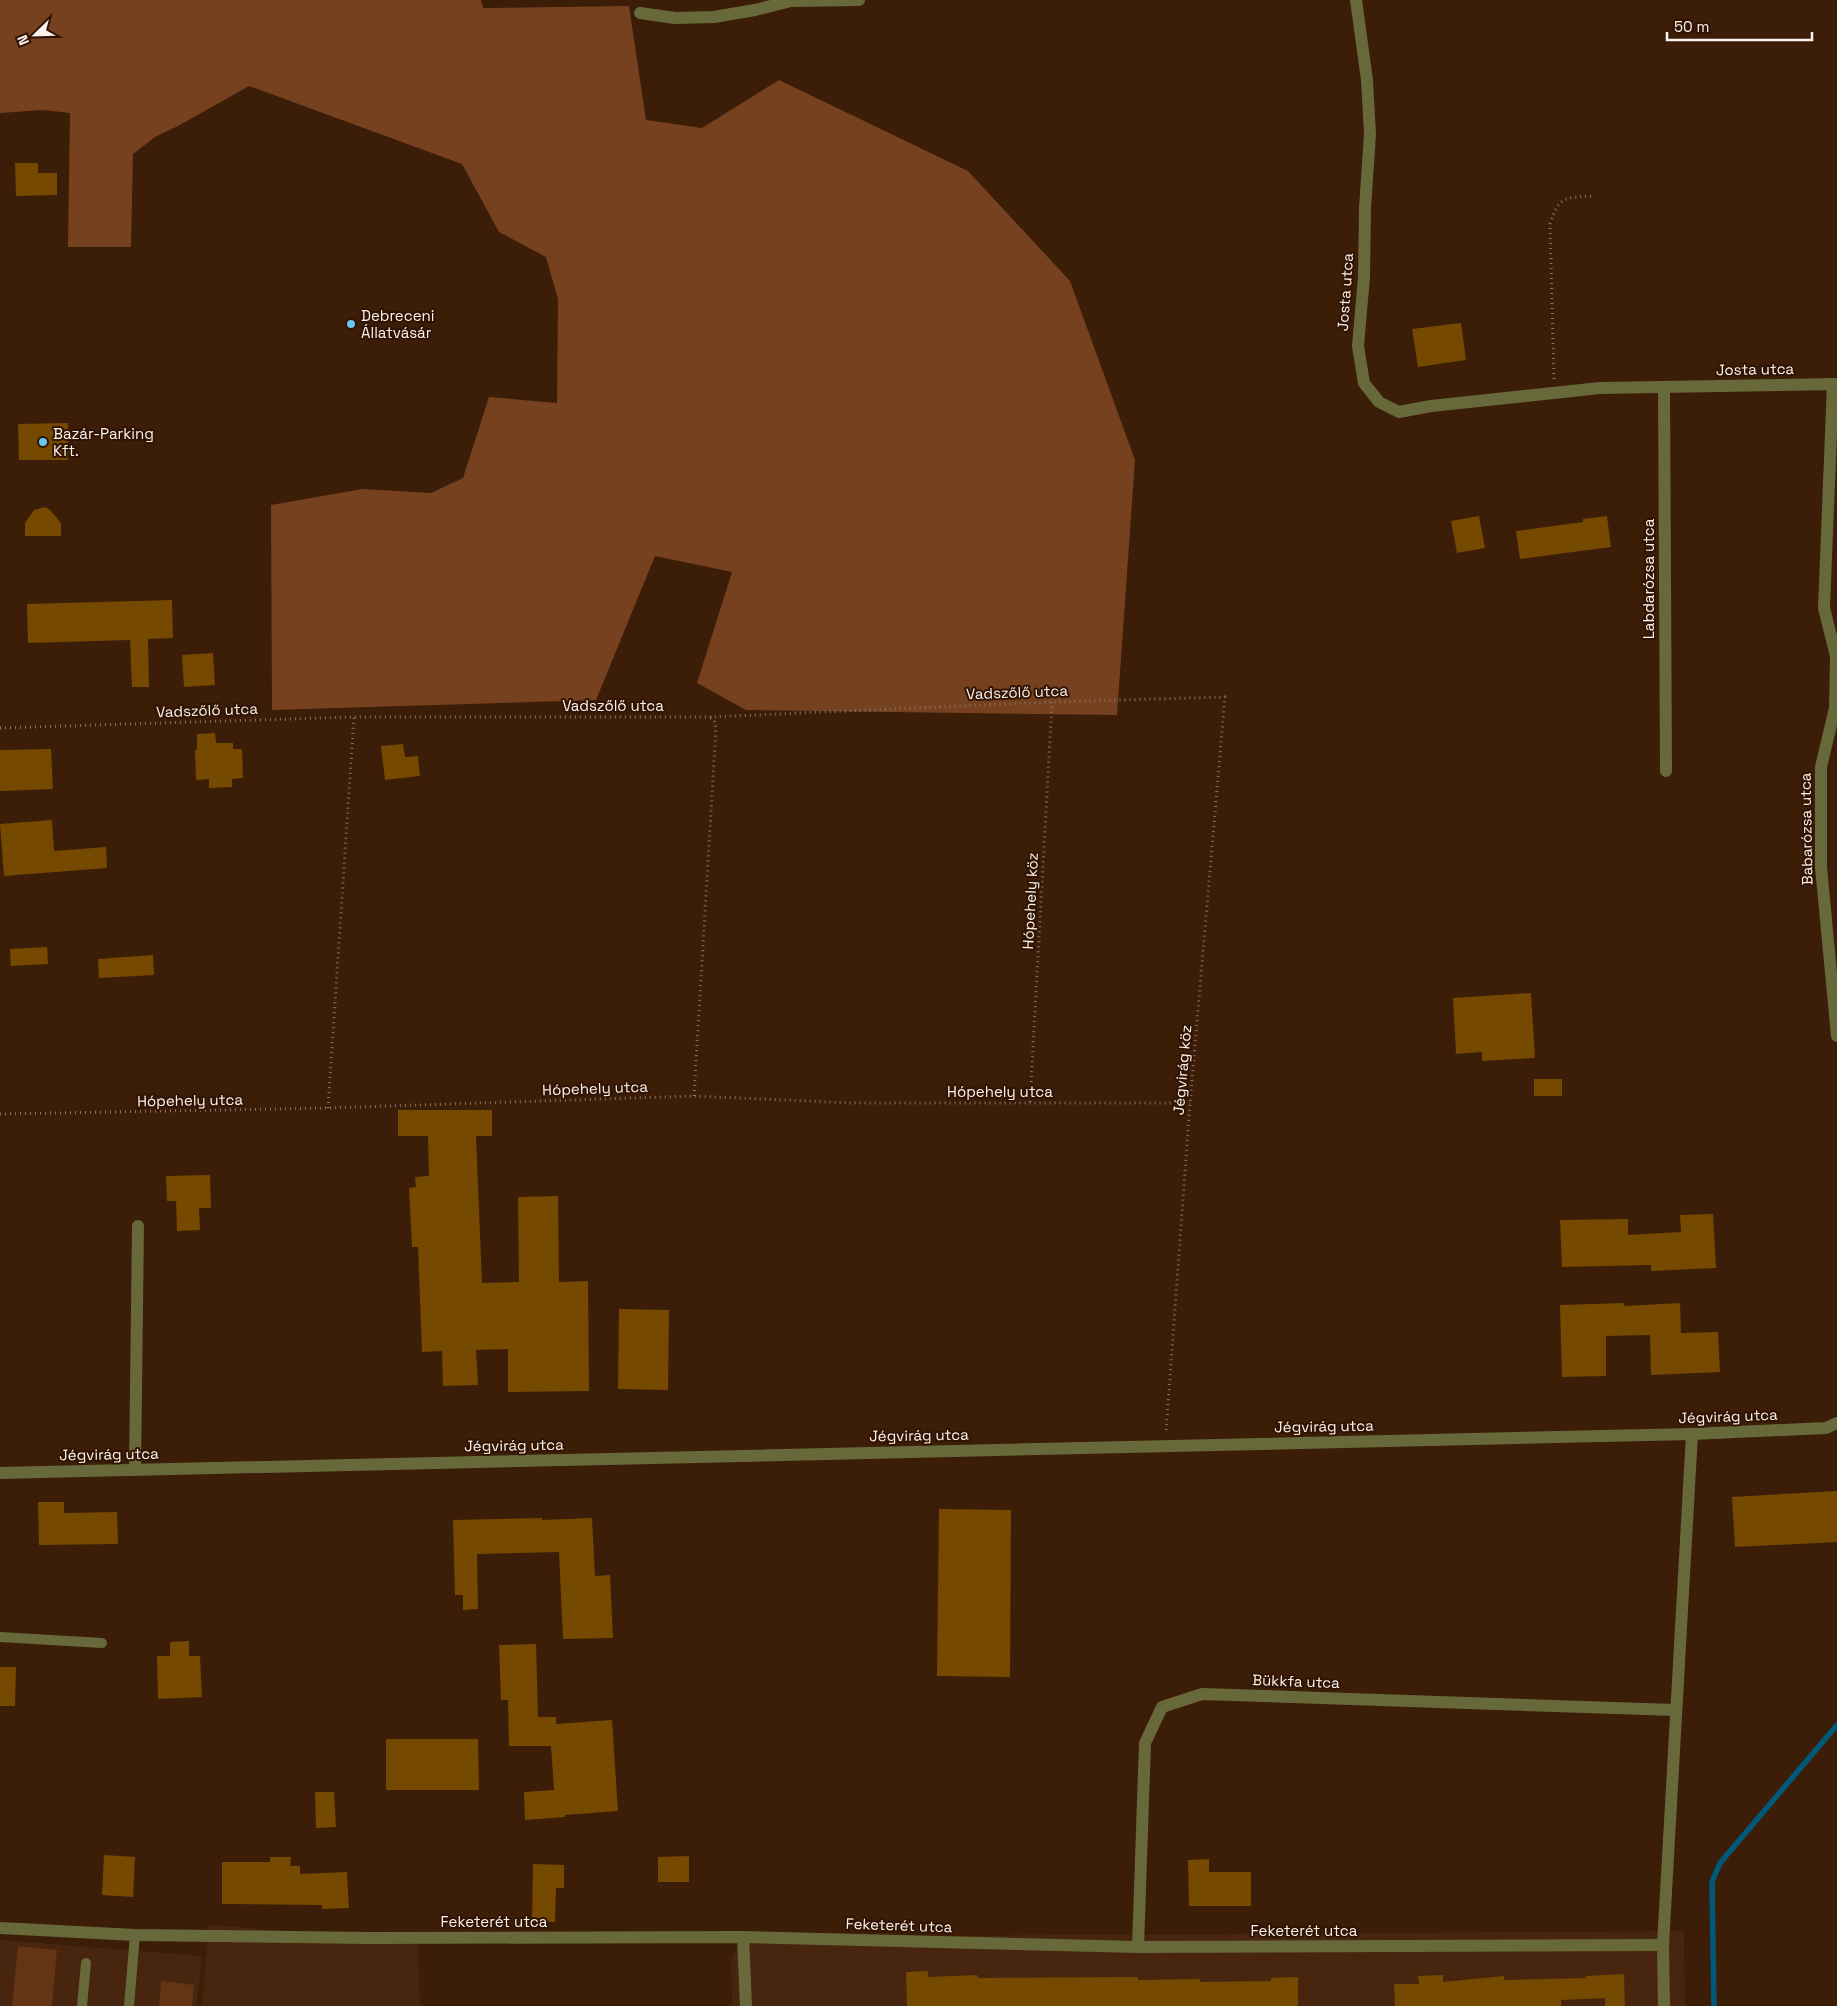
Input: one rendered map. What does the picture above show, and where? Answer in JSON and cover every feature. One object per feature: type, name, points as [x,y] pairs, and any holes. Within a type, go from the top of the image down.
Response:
[{"type":"street","points":[[640,13],[675,18],[714,17],[791,1],[859,0]]},
{"type":"street","name":"Josta utca","points":[[1356,0],[1365,62],[1370,134],[1365,208],[1364,277],[1358,346],[1364,383],[1379,402],[1399,412],[1431,406],[1600,388],[1835,384]]},
{"type":"street","name":"Babarózsa utca","points":[[1835,384],[1824,608],[1836,656],[1835,708],[1821,768],[1821,867],[1837,1036]]},
{"type":"street","name":"Labdarózsa utca","points":[[1664,387],[1666,771]]},
{"type":"street","points":[[135,1470],[138,1226]]},
{"type":"street","name":"Jégvirág utca","points":[[0,1473],[1692,1434],[1826,1428],[1837,1423]]},
{"type":"street","points":[[1664,2006],[1663,1945],[1692,1434]]},
{"type":"street","name":"Bükkfa utca","points":[[1138,1947],[1145,1744],[1162,1707],[1202,1694],[1675,1710]]},
{"type":"street","name":"Feketerét utca","points":[[0,1928],[135,1935],[370,1938],[743,1936],[1138,1947],[1663,1945]]},
{"type":"street","points":[[743,1936],[746,2006]]},
{"type":"lane","points":[[0,1637],[102,1643]]},
{"type":"lane","points":[[129,2006],[135,1935]]},
{"type":"lane","points":[[82,2006],[86,1963]]},
{"type":"path","points":[[1554,392],[1550,224],[1556,206],[1567,198],[1593,196]]},
{"type":"path","name":"Vadszőlő utca","points":[[0,728],[354,717],[709,717],[1052,702],[1225,697]]},
{"type":"path","name":"Jégvirág köz","points":[[1165,1446],[1190,1103],[1225,697]]},
{"type":"path","name":"Hópehely köz","points":[[1030,1102],[1052,702]]},
{"type":"path","points":[[328,1108],[354,717]]},
{"type":"path","points":[[694,1096],[716,728],[714,720],[709,717]]},
{"type":"path","name":"Hópehely utca","points":[[0,1114],[328,1108],[694,1096],[853,1103],[1190,1103]]},
{"type":"shaded area","points":[[0,0],[481,0],[483,8],[629,6],[646,120],[702,128],[779,80],[968,171],[1070,281],[1135,460],[1117,715],[746,710],[697,683],[732,572],[655,556],[596,700],[272,710],[271,505],[363,489],[431,493],[463,478],[489,397],[557,403],[558,299],[546,257],[499,232],[462,164],[249,86],[155,137],[133,154],[131,247],[68,247],[70,113],[43,110],[0,113]]},
{"type":"shaded area","points":[[209,1925],[418,1941],[420,2006],[202,2006]]},
{"type":"shaded area","points":[[1684,1931],[1685,2006],[732,2006],[731,1960],[743,1937]]},
{"type":"shaded area","points":[[0,1940],[202,1956],[197,2006],[0,2006]]},
{"type":"shaded area","points":[[18,1946],[57,1950],[52,2006],[12,2006]]},
{"type":"shaded area","points":[[161,1981],[194,1985],[192,2006],[159,2006]]},
{"type":"building","points":[[15,163],[38,163],[38,173],[57,173],[57,195],[16,196]]},
{"type":"building","points":[[1461,323],[1466,360],[1418,367],[1412,329]]},
{"type":"building","name":"Bazár-Parking Kft.","points":[[68,423],[68,460],[19,460],[18,424]]},
{"type":"building","points":[[45,507],[61,523],[61,536],[25,536],[25,523],[34,510]]},
{"type":"building","points":[[1479,516],[1485,548],[1457,553],[1451,521]]},
{"type":"building","points":[[1607,516],[1611,547],[1520,559],[1516,531],[1583,522],[1583,519]]},
{"type":"building","points":[[172,600],[173,638],[148,639],[149,687],[132,687],[130,640],[28,643],[27,604]]},
{"type":"building","points":[[213,653],[215,685],[184,687],[182,655]]},
{"type":"building","points":[[215,733],[216,743],[233,743],[233,749],[242,749],[243,778],[232,779],[232,787],[209,788],[209,779],[196,780],[195,750],[197,750],[197,734]]},
{"type":"building","points":[[403,744],[405,757],[418,756],[420,776],[385,780],[381,746]]},
{"type":"building","points":[[51,749],[53,789],[0,791],[0,750]]},
{"type":"building","points":[[52,820],[54,851],[106,847],[107,868],[4,876],[0,824]]},
{"type":"building","points":[[47,947],[48,964],[11,966],[10,949]]},
{"type":"building","points":[[153,955],[154,975],[99,978],[98,959]]},
{"type":"building","points":[[1531,993],[1535,1058],[1482,1061],[1482,1052],[1456,1054],[1453,998]]},
{"type":"building","points":[[1534,1079],[1562,1079],[1562,1096],[1534,1096]]},
{"type":"building","points":[[398,1110],[492,1110],[492,1136],[476,1136],[482,1283],[519,1282],[518,1197],[558,1196],[559,1282],[588,1281],[589,1391],[508,1392],[508,1349],[476,1350],[478,1385],[443,1386],[442,1351],[422,1352],[418,1247],[412,1247],[409,1188],[416,1187],[415,1177],[429,1176],[428,1136],[398,1136]]},
{"type":"building","points":[[210,1175],[211,1208],[199,1208],[200,1230],[177,1231],[176,1201],[167,1201],[166,1176]]},
{"type":"building","points":[[1713,1214],[1716,1268],[1651,1271],[1651,1265],[1562,1267],[1560,1220],[1628,1219],[1628,1235],[1681,1232],[1680,1215]]},
{"type":"building","points":[[1624,1303],[1624,1306],[1680,1303],[1681,1333],[1718,1332],[1720,1372],[1651,1375],[1650,1335],[1606,1336],[1606,1376],[1562,1377],[1560,1305]]},
{"type":"building","points":[[619,1309],[669,1310],[668,1390],[618,1389]]},
{"type":"building","points":[[1837,1491],[1837,1542],[1735,1547],[1732,1497]]},
{"type":"building","points":[[38,1502],[64,1502],[64,1513],[117,1512],[118,1544],[39,1545]]},
{"type":"building","points":[[939,1509],[1011,1510],[1010,1677],[937,1676]]},
{"type":"building","points":[[542,1518],[542,1520],[592,1518],[595,1576],[610,1575],[613,1638],[563,1639],[559,1552],[477,1554],[478,1609],[463,1610],[463,1595],[455,1595],[453,1520]]},
{"type":"building","points":[[189,1641],[189,1656],[200,1656],[202,1697],[158,1699],[157,1656],[170,1656],[170,1642]]},
{"type":"building","points":[[536,1644],[538,1717],[556,1717],[556,1724],[612,1720],[618,1811],[525,1820],[524,1792],[554,1790],[551,1746],[509,1746],[508,1700],[501,1700],[499,1645]]},
{"type":"building","points":[[0,1667],[16,1667],[15,1706],[0,1706]]},
{"type":"building","points":[[386,1739],[478,1739],[479,1790],[386,1790]]},
{"type":"building","points":[[315,1792],[334,1792],[336,1827],[316,1828]]},
{"type":"building","points":[[104,1855],[135,1857],[133,1897],[102,1895]]},
{"type":"building","points":[[689,1856],[689,1882],[658,1882],[658,1857]]},
{"type":"building","points":[[270,1857],[291,1857],[290,1866],[300,1866],[300,1874],[347,1872],[349,1908],[322,1909],[322,1905],[222,1904],[222,1862],[270,1862]]},
{"type":"building","points":[[1209,1859],[1209,1872],[1251,1872],[1251,1906],[1189,1906],[1188,1860]]},
{"type":"building","points":[[533,1864],[564,1865],[564,1888],[556,1888],[555,1922],[532,1921]]},
{"type":"building","points":[[928,1971],[928,1977],[977,1975],[978,1978],[1138,1977],[1138,1980],[1200,1979],[1200,1982],[1271,1981],[1271,1978],[1298,1977],[1298,2006],[907,2006],[906,1972]]},
{"type":"building","points":[[1624,1974],[1625,2006],[1605,2006],[1605,1998],[1561,2000],[1561,2006],[1395,2006],[1394,1984],[1419,1984],[1418,1976],[1443,1975],[1443,1982],[1504,1976],[1504,1980],[1586,1978],[1586,1976]]},
{"type":"waterway","points":[[1714,2006],[1712,1882],[1720,1863],[1837,1725]]},
{"type":"place","name":"Debreceni Állatvásár","points":[[351,324]]},
{"type":"place","name":"Bazár-Parking Kft.","points":[[43,442]]}]
